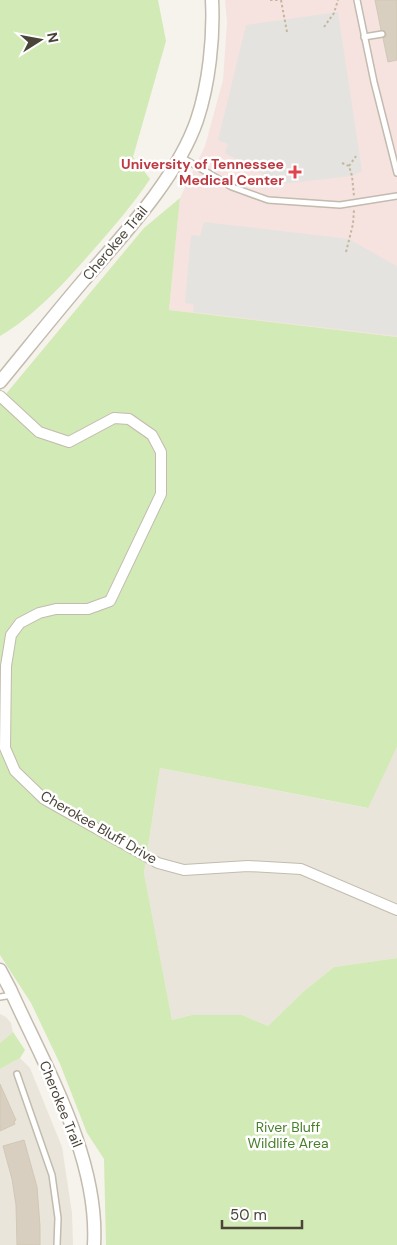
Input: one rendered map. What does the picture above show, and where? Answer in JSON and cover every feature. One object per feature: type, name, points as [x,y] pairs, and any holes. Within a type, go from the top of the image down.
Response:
[{"type":"street","name":"Cherokee Trail","points":[[0,382],[140,215],[180,156],[197,120],[208,70],[212,38],[212,0]]},
{"type":"street","name":"Cherokee Bluff Drive","points":[[0,396],[39,432],[69,442],[114,418],[129,419],[152,435],[161,452],[161,494],[110,601],[88,609],[56,609],[39,612],[20,623],[11,634],[6,666],[5,748],[15,771],[44,799],[158,862],[184,870],[248,866],[301,869],[397,910]]},
{"type":"street","name":"Cherokee Trail","points":[[0,970],[6,996],[66,1111],[82,1154],[92,1198],[94,1245]]},
{"type":"lane","points":[[357,0],[374,82],[395,158],[397,173]]},
{"type":"lane","points":[[364,37],[382,34]]},
{"type":"lane","points":[[180,156],[232,186],[268,200],[340,205],[397,196]]},
{"type":"lane","points":[[17,1074],[52,1175],[58,1218],[57,1245]]},
{"type":"path","points":[[270,0],[280,0],[287,32]]},
{"type":"path","points":[[324,27],[334,13],[338,0]]},
{"type":"path","points":[[349,166],[356,156]]},
{"type":"shaded area","name":"University of Tennessee Medical Center","points":[[225,0],[397,0],[397,337],[169,310],[180,198],[205,146],[223,80],[227,22]]},
{"type":"shaded area","points":[[338,12],[362,171],[352,176],[282,184],[225,153],[228,144],[218,140],[246,25]]},
{"type":"shaded area","points":[[204,222],[349,239],[397,266],[397,336],[193,312],[194,305],[185,303],[191,235],[200,236]]},
{"type":"shaded area","points":[[397,747],[397,958],[334,967],[303,992],[268,1026],[242,1015],[192,1015],[172,1020],[144,873],[160,768],[367,808]]},
{"type":"shaded area","points":[[0,1014],[11,1023],[13,1032],[0,1043]]},
{"type":"shaded area","points":[[20,1058],[30,1068],[62,1147],[72,1213],[73,1245],[0,1245],[0,1069]]},
{"type":"green space","points":[[0,0],[158,0],[166,41],[133,157],[150,179],[117,222],[63,284],[26,318],[0,336]]},
{"type":"green space","name":"River Bluff Wildlife Area","points":[[180,198],[169,310],[397,337],[397,747],[368,808],[160,768],[144,873],[172,1020],[192,1015],[242,1015],[268,1026],[303,992],[334,967],[397,958],[397,1245],[106,1245],[104,1159],[87,1133],[60,1064],[31,1003],[0,955],[0,401],[144,228]]},
{"type":"green space","points":[[13,1032],[25,1050],[20,1058],[0,1069],[0,1043]]},
{"type":"building","points":[[375,0],[397,0],[397,60],[388,62],[383,38],[386,36],[386,33],[381,30]]},
{"type":"building","points":[[0,1084],[16,1120],[14,1121],[15,1124],[0,1131]]},
{"type":"building","points":[[24,1140],[37,1187],[40,1245],[17,1245],[16,1205],[12,1179],[3,1146]]},
{"type":"place","name":"University of Tennessee Medical Center","points":[[295,172]]}]
